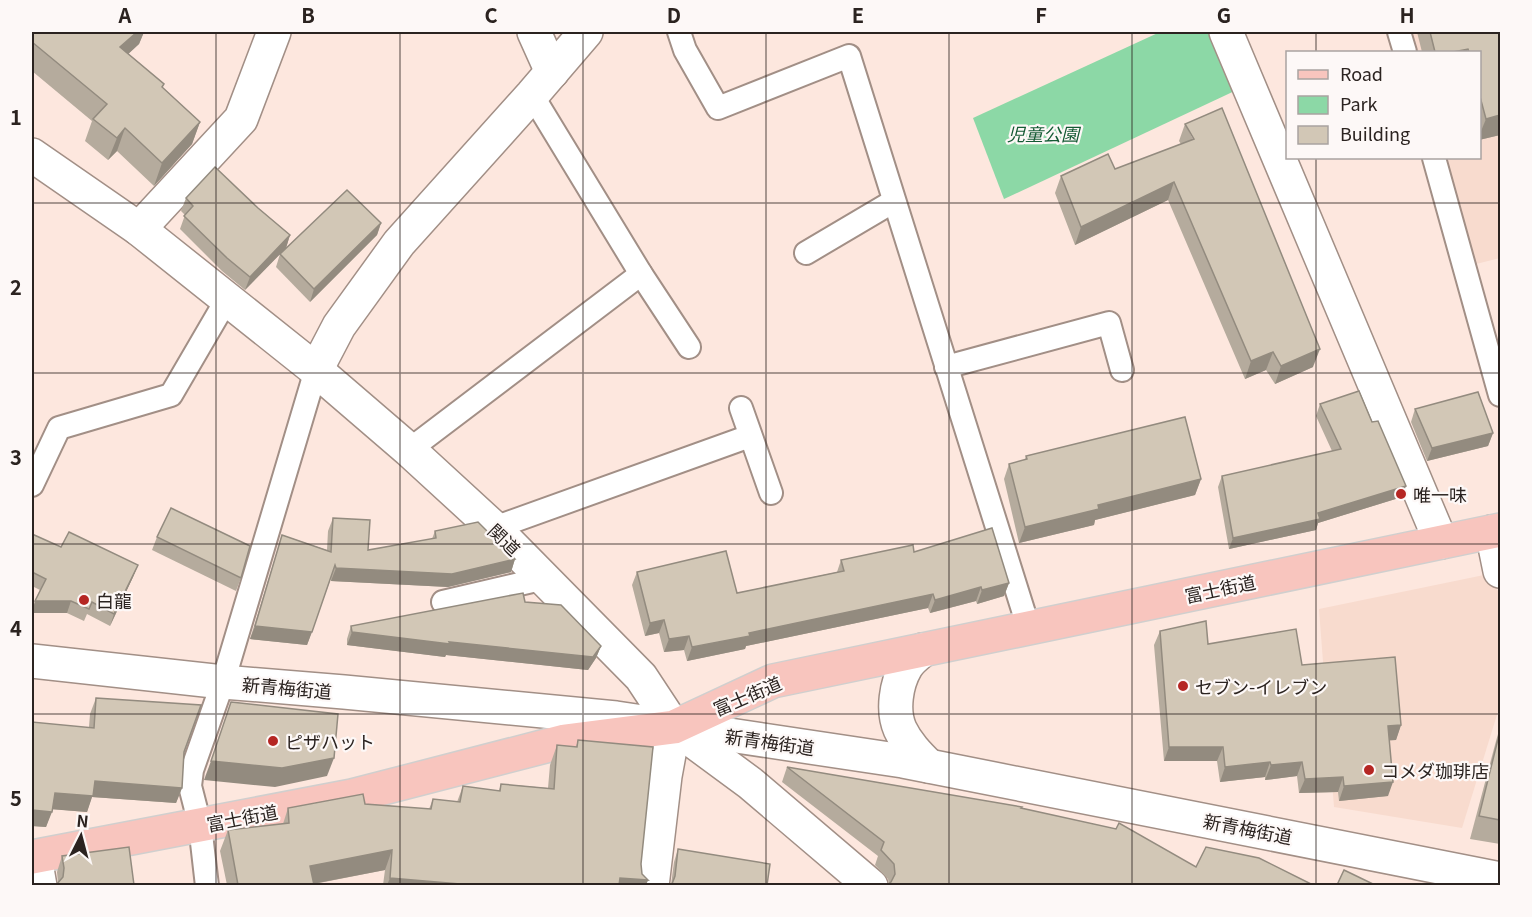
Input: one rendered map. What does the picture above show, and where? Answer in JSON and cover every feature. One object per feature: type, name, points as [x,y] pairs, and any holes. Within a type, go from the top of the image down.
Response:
[{"type":"main road","name":"富士街道","points":[[35,866],[200,825],[352,796],[565,741],[674,727],[773,681],[1496,531]]},
{"type":"street","points":[[139,229],[241,119],[274,32]]},
{"type":"street","points":[[534,32],[542,83]]},
{"type":"street","points":[[316,370],[339,326],[399,243],[586,32]]},
{"type":"street","points":[[1226,32],[1441,542]]},
{"type":"street","name":"関道","points":[[32,155],[139,229],[316,370],[409,450],[495,528],[641,677],[674,727]]},
{"type":"street","points":[[1496,531],[1500,571]]},
{"type":"street","points":[[923,650],[907,665],[898,686],[896,704],[899,728],[911,747],[929,766]]},
{"type":"street","name":"新青梅街道","points":[[32,661],[223,682],[609,718],[674,727],[929,766],[1500,879]]},
{"type":"street","points":[[652,885],[665,776],[674,727],[750,783],[871,885]]},
{"type":"lane","points":[[679,32],[685,50],[717,108],[849,56],[1029,629]]},
{"type":"lane","points":[[1399,32],[1405,51]]},
{"type":"lane","points":[[542,83],[641,274],[689,347]]},
{"type":"lane","points":[[1434,159],[1500,396]]},
{"type":"lane","points":[[806,253],[894,201]]},
{"type":"lane","points":[[409,450],[641,274]]},
{"type":"lane","points":[[32,485],[59,428],[171,395],[227,299]]},
{"type":"lane","points":[[946,367],[1109,323],[1122,370]]},
{"type":"lane","points":[[207,885],[200,825],[190,786],[191,778],[223,682],[316,370]]},
{"type":"lane","points":[[741,408],[771,493]]},
{"type":"lane","points":[[495,528],[750,436]]},
{"type":"lane","points":[[443,602],[545,578]]},
{"type":"shaded area","points":[[1411,32],[1500,32],[1500,258],[1472,265],[1444,159],[1481,159],[1481,51],[1416,51]]},
{"type":"shaded area","points":[[1484,575],[1500,593],[1500,705],[1462,828],[1334,807],[1319,609]]},
{"type":"green space","name":"児童公園","points":[[1160,32],[1218,32],[1241,88],[1004,199],[973,118]]},
{"type":"building","points":[[32,32],[137,32],[120,47],[164,84],[162,87],[200,122],[162,163],[125,128],[117,138],[93,119],[107,104],[32,42]]},
{"type":"building","points":[[1430,32],[1500,32],[1500,115],[1486,119],[1481,100],[1481,51],[1469,51],[1468,49],[1435,51]]},
{"type":"building","points":[[1222,108],[1320,349],[1281,366],[1273,352],[1251,361],[1174,182],[1081,227],[1061,176],[1108,154],[1115,169],[1194,139],[1185,124]]},
{"type":"building","points":[[215,167],[290,235],[250,277],[184,216],[193,206],[186,198]]},
{"type":"building","points":[[347,190],[381,223],[314,289],[280,254]]},
{"type":"building","points":[[1359,391],[1372,422],[1378,421],[1406,486],[1318,513],[1320,519],[1233,538],[1222,476],[1341,449],[1320,404]]},
{"type":"building","points":[[1478,392],[1493,433],[1432,448],[1415,409]]},
{"type":"building","points":[[1185,417],[1201,479],[1098,505],[1099,509],[1025,527],[1009,464],[1027,459],[1026,456]]},
{"type":"building","points":[[171,508],[250,546],[241,578],[157,537]]},
{"type":"building","points":[[333,518],[370,520],[368,550],[436,538],[435,531],[478,522],[515,559],[452,574],[336,568],[335,565],[312,632],[255,626],[282,535],[331,552]]},
{"type":"building","points":[[992,528],[1009,583],[982,590],[981,587],[935,600],[933,594],[692,647],[689,636],[669,639],[664,620],[650,623],[637,572],[726,551],[737,593],[844,571],[841,560],[913,545],[914,552]]},
{"type":"building","points":[[69,532],[138,565],[114,614],[92,602],[89,609],[71,601],[35,601],[46,579],[32,572],[32,534],[61,547]]},
{"type":"building","points":[[523,593],[525,602],[561,605],[601,646],[593,657],[449,642],[450,644],[352,632],[351,626]]},
{"type":"building","points":[[1206,621],[1208,644],[1296,629],[1302,665],[1395,657],[1401,725],[1388,726],[1393,782],[1344,786],[1343,777],[1305,779],[1302,762],[1271,765],[1270,762],[1225,767],[1223,747],[1169,747],[1160,631]]},
{"type":"building","points":[[96,698],[201,705],[184,752],[182,788],[95,781],[93,796],[55,793],[52,812],[32,810],[32,722],[94,728]]},
{"type":"building","points":[[231,702],[338,714],[334,758],[282,768],[211,761]]},
{"type":"building","points":[[1500,731],[1500,820],[1479,816]]},
{"type":"building","points":[[578,740],[653,747],[641,864],[642,874],[648,880],[620,878],[619,885],[472,885],[390,878],[392,850],[310,866],[314,885],[238,885],[228,830],[289,823],[288,808],[363,794],[365,804],[431,809],[433,799],[460,802],[463,786],[500,791],[501,784],[554,789],[557,745],[577,747]]},
{"type":"building","points":[[787,767],[1022,807],[1116,829],[1119,823],[1196,867],[1206,847],[1259,858],[1313,885],[887,885],[895,874],[894,864],[881,850],[884,842]]},
{"type":"building","points":[[129,847],[134,885],[56,885],[63,877],[62,856]]},
{"type":"building","points":[[678,849],[770,864],[767,885],[670,885],[675,876]]},
{"type":"building","points":[[1344,870],[1373,884],[1373,885],[1337,885]]},
{"type":"place","name":"唯一味","points":[[1401,494]]},
{"type":"place","name":"白龍","points":[[84,600]]},
{"type":"place","name":"セブン-イレブン","points":[[1183,686]]},
{"type":"place","name":"ピザハット","points":[[273,741]]},
{"type":"place","name":"コメダ珈琲店","points":[[1369,770]]}]
